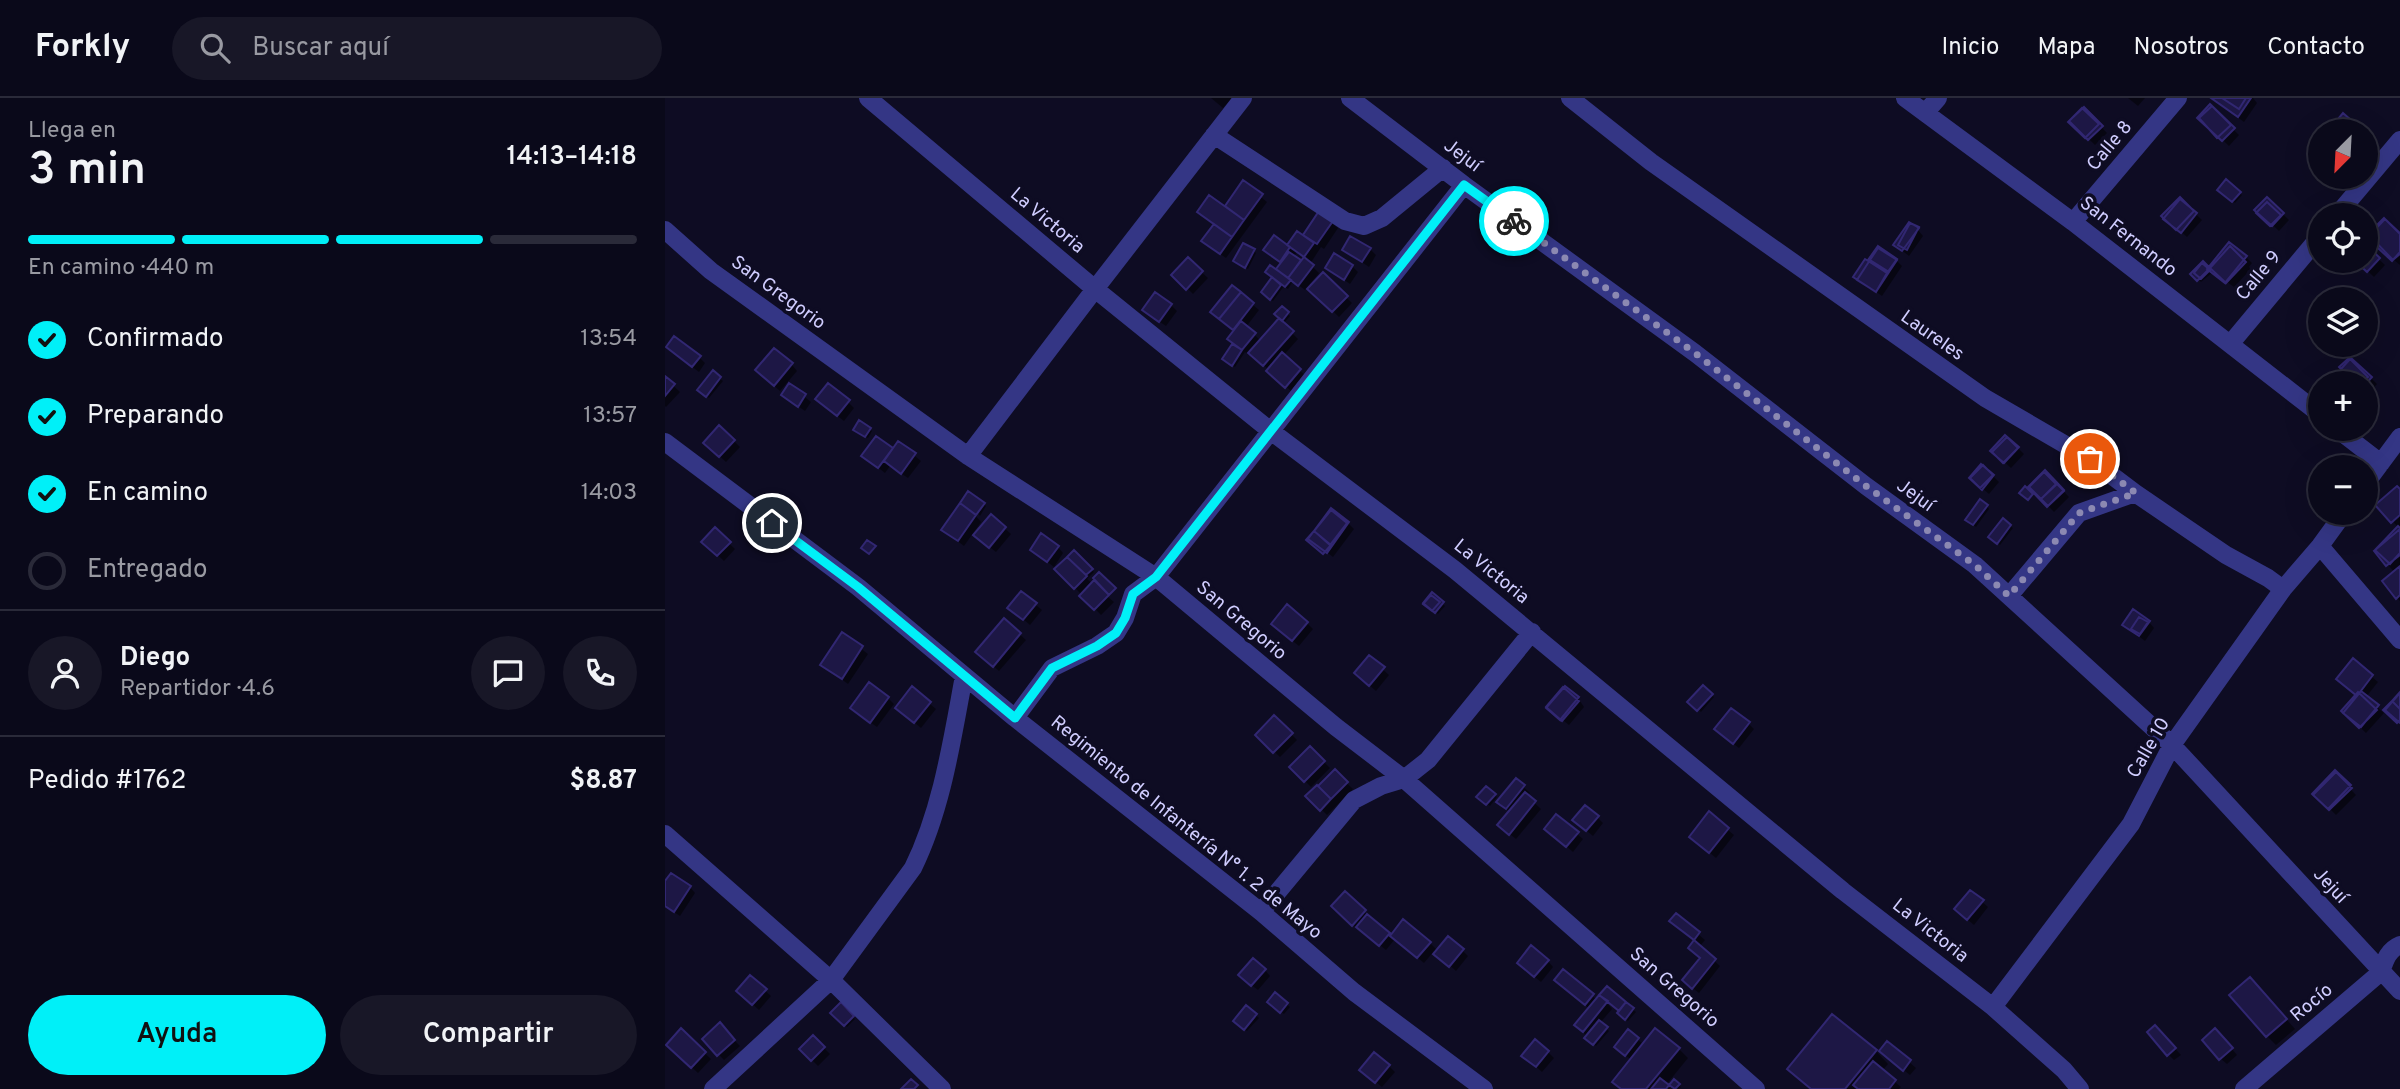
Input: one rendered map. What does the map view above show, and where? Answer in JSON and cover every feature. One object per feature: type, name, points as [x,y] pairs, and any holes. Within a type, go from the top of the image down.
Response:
[{"type":"street","name":"La Victoria","points":[[868,98],[1094,289],[1272,432],[1455,570],[1843,891],[1993,1007],[2064,1070],[2080,1089]]},
{"type":"street","points":[[968,456],[1243,98]]},
{"type":"street","name":"Jejuí","points":[[1350,98],[1464,185],[1695,353],[1866,486],[1975,565],[2172,745],[2400,991]]},
{"type":"street","name":"Laureles","points":[[1570,98],[1651,162],[1882,327],[1985,397],[2090,459],[2226,555],[2283,589]]},
{"type":"street","name":"San Fernando","points":[[1905,98],[2073,222],[2308,405]]},
{"type":"street","points":[[1924,113],[1938,98]]},
{"type":"street","name":"Calle 8","points":[[2073,222],[2178,98]]},
{"type":"street","points":[[1214,135],[1345,221],[1364,226],[1382,218],[1443,168]]},
{"type":"street","points":[[2347,203],[2400,140]]},
{"type":"street","points":[[1015,718],[1052,668],[1097,646],[1116,633],[1125,618],[1133,594],[1156,577],[1464,185]]},
{"type":"street","name":"San Gregorio","points":[[665,230],[711,271],[968,456],[1156,577],[1336,727],[1404,779],[1756,1089]]},
{"type":"street","name":"Calle 9","points":[[2231,343],[2308,251]]},
{"type":"street","points":[[2378,467],[2400,437]]},
{"type":"street","points":[[2353,441],[2381,463]]},
{"type":"street","name":"Regimiento de Infantería N° 1. 2 de Mayo","points":[[665,442],[858,587],[1015,718],[1261,912],[1354,992],[1483,1089]]},
{"type":"street","points":[[2009,596],[2079,513],[2136,493]]},
{"type":"street","name":"Calle 10","points":[[1993,1007],[2131,824],[2172,745],[2283,589],[2335,525]]},
{"type":"street","points":[[2320,546],[2400,640]]},
{"type":"street","points":[[1261,912],[1354,800],[1381,786],[1404,779],[1428,760],[1532,632]]},
{"type":"street","points":[[713,1089],[831,979],[913,868],[922,849],[951,750],[964,676]]},
{"type":"street","points":[[665,834],[831,979],[942,1089]]},
{"type":"street","name":"Rocío","points":[[2244,1089],[2381,972],[2393,948],[2400,945]]},
{"type":"building","points":[[2211,98],[2251,98],[2238,117]]},
{"type":"building","points":[[2222,98],[2246,98],[2239,109]]},
{"type":"building","points":[[2210,104],[2235,128],[2222,141],[2197,118]]},
{"type":"building","points":[[2212,106],[2231,125],[2217,138],[2199,118]]},
{"type":"building","points":[[2084,107],[2103,126],[2088,140],[2069,121]]},
{"type":"building","points":[[2082,108],[2099,124],[2085,138],[2068,122]]},
{"type":"building","points":[[2343,113],[2350,119],[2338,119]]},
{"type":"building","points":[[2226,179],[2241,192],[2232,202],[2217,190]]},
{"type":"building","points":[[1243,180],[1263,194],[1244,220],[1225,206]]},
{"type":"building","points":[[1209,195],[1244,220],[1232,237],[1197,212]]},
{"type":"building","points":[[2180,197],[2194,211],[2176,230],[2161,216]]},
{"type":"building","points":[[2267,197],[2284,213],[2272,226],[2254,210]]},
{"type":"building","points":[[2180,199],[2197,213],[2181,233],[2163,219]]},
{"type":"building","points":[[2267,202],[2281,215],[2270,226],[2256,213]]},
{"type":"building","points":[[1319,211],[1333,221],[1317,244],[1303,235]]},
{"type":"building","points":[[2384,218],[2400,234],[2400,254],[2393,260],[2378,244],[2378,224]]},
{"type":"building","points":[[2385,219],[2400,233],[2400,252],[2392,261],[2378,248],[2378,226]]},
{"type":"building","points":[[1909,222],[1919,228],[1902,251],[1893,245]]},
{"type":"building","points":[[1910,223],[1919,227],[1907,250],[1898,245]]},
{"type":"building","points":[[1214,224],[1232,237],[1220,254],[1201,241]]},
{"type":"building","points":[[1297,231],[1314,243],[1304,257],[1287,245]]},
{"type":"building","points":[[1274,235],[1290,247],[1280,262],[1263,250]]},
{"type":"building","points":[[1350,236],[1371,248],[1362,262],[1342,250]]},
{"type":"building","points":[[2229,242],[2247,256],[2225,283],[2207,269]]},
{"type":"building","points":[[1243,243],[1255,249],[1245,268],[1233,261]]},
{"type":"building","points":[[1878,246],[1897,259],[1887,273],[1868,260]]},
{"type":"building","points":[[2230,246],[2246,262],[2226,283],[2210,268]]},
{"type":"building","points":[[1878,248],[1897,260],[1889,272],[1870,260]]},
{"type":"building","points":[[1289,252],[1301,260],[1288,278],[1276,269]]},
{"type":"building","points":[[1334,253],[1353,265],[1344,280],[1325,268]]},
{"type":"building","points":[[1188,257],[1203,271],[1186,290],[1171,275]]},
{"type":"building","points":[[1304,257],[1314,265],[1298,286],[1288,278]]},
{"type":"building","points":[[1865,259],[1887,273],[1876,292],[1853,277]]},
{"type":"building","points":[[1870,260],[1889,272],[1876,292],[1857,280]]},
{"type":"building","points":[[2203,261],[2210,268],[2197,281],[2190,274]]},
{"type":"building","points":[[2202,263],[2210,270],[2201,279],[2194,273]]},
{"type":"building","points":[[1270,265],[1291,280],[1285,287],[1265,272]]},
{"type":"building","points":[[1323,272],[1348,296],[1332,312],[1307,289]]},
{"type":"building","points":[[1272,277],[1281,285],[1270,300],[1261,292]]},
{"type":"building","points":[[1232,285],[1241,292],[1219,319],[1210,312]]},
{"type":"building","points":[[1155,292],[1172,304],[1159,322],[1142,310]]},
{"type":"building","points":[[1241,292],[1254,303],[1233,330],[1219,319]]},
{"type":"building","points":[[1282,306],[1289,312],[1282,321],[1274,314]]},
{"type":"building","points":[[1279,318],[1294,331],[1263,366],[1248,353]]},
{"type":"building","points":[[1241,321],[1256,333],[1242,350],[1227,339]]},
{"type":"building","points":[[674,336],[701,356],[692,367],[666,347]]},
{"type":"building","points":[[1232,344],[1242,350],[1232,366],[1222,359]]},
{"type":"building","points":[[774,348],[793,363],[774,386],[755,370]]},
{"type":"building","points":[[1282,352],[1301,369],[1285,388],[1266,371]]},
{"type":"building","points":[[2349,358],[2362,371],[2343,371],[2339,367]]},
{"type":"building","points":[[2351,358],[2365,371],[2343,371],[2341,369]]},
{"type":"building","points":[[713,370],[721,377],[706,397],[697,390]]},
{"type":"building","points":[[665,376],[675,384],[665,396]]},
{"type":"building","points":[[789,383],[806,394],[798,407],[781,395]]},
{"type":"building","points":[[828,383],[850,400],[837,416],[815,399]]},
{"type":"building","points":[[859,420],[871,428],[865,437],[853,430]]},
{"type":"building","points":[[719,425],[735,440],[719,457],[703,443]]},
{"type":"building","points":[[2005,435],[2019,447],[2004,463],[1990,451]]},
{"type":"building","points":[[876,436],[893,448],[878,468],[861,456]]},
{"type":"building","points":[[2007,437],[2018,448],[2003,463],[1992,452]]},
{"type":"building","points":[[898,441],[916,453],[901,474],[884,461]]},
{"type":"building","points":[[1981,464],[1994,475],[1982,490],[1969,478]]},
{"type":"building","points":[[1983,465],[1993,475],[1980,488],[1970,478]]},
{"type":"building","points":[[2045,470],[2064,490],[2047,507],[2028,487]]},
{"type":"building","points":[[2044,472],[2056,484],[2041,499],[2029,487]]},
{"type":"building","points":[[2057,484],[2064,491],[2048,506],[2041,499]]},
{"type":"building","points":[[2025,486],[2033,494],[2028,500],[2019,493]]},
{"type":"building","points":[[2397,486],[2400,489],[2400,515],[2391,523],[2378,508],[2378,502]]},
{"type":"building","points":[[968,491],[985,503],[976,515],[960,503]]},
{"type":"building","points":[[1980,499],[1988,505],[1973,525],[1965,520]]},
{"type":"building","points":[[960,503],[976,515],[958,541],[941,530]]},
{"type":"building","points":[[1331,508],[1349,522],[1327,553],[1308,539]]},
{"type":"building","points":[[1331,510],[1347,523],[1330,545],[1314,531]]},
{"type":"building","points":[[991,514],[1006,527],[989,548],[973,535]]},
{"type":"building","points":[[2003,518],[2011,525],[1997,544],[1988,537]]},
{"type":"building","points":[[2398,526],[2400,553],[2390,564],[2375,550]]},
{"type":"building","points":[[715,527],[731,542],[717,556],[701,542]]},
{"type":"building","points":[[2400,529],[2400,555],[2386,566],[2374,551]]},
{"type":"building","points":[[1314,531],[1331,545],[1323,554],[1306,540]]},
{"type":"building","points":[[1041,533],[1059,546],[1047,562],[1030,550]]},
{"type":"building","points":[[867,540],[876,546],[869,554],[861,548]]},
{"type":"building","points":[[1074,550],[1093,569],[1086,575],[1067,557]]},
{"type":"building","points":[[1067,557],[1087,576],[1074,589],[1054,569]]},
{"type":"building","points":[[2400,566],[2400,595],[2396,599],[2382,581]]},
{"type":"building","points":[[1099,572],[1116,588],[1109,595],[1093,578]]},
{"type":"building","points":[[1094,580],[1109,595],[1094,610],[1079,596]]},
{"type":"building","points":[[1021,591],[1037,603],[1023,620],[1007,608]]},
{"type":"building","points":[[1432,592],[1444,602],[1435,613],[1423,603]]},
{"type":"building","points":[[1431,595],[1440,602],[1432,611],[1423,604]]},
{"type":"building","points":[[1287,604],[1308,622],[1292,641],[1271,624]]},
{"type":"building","points":[[2133,609],[2150,621],[2139,636],[2122,625]]},
{"type":"building","points":[[2139,617],[2148,622],[2140,634],[2131,629]]},
{"type":"building","points":[[1004,618],[1021,633],[993,667],[975,652]]},
{"type":"building","points":[[842,632],[863,646],[842,679],[820,665]]},
{"type":"building","points":[[1369,655],[1385,667],[1369,686],[1354,673]]},
{"type":"building","points":[[2353,658],[2373,675],[2357,696],[2336,679]]},
{"type":"building","points":[[869,682],[889,697],[870,723],[850,708]]},
{"type":"building","points":[[1703,685],[1713,694],[1697,711],[1687,702]]},
{"type":"building","points":[[912,686],[931,702],[914,723],[895,708]]},
{"type":"building","points":[[1565,686],[1579,697],[1560,720],[1546,708]]},
{"type":"building","points":[[1563,687],[1579,701],[1562,721],[1546,707]]},
{"type":"building","points":[[2361,691],[2379,705],[2361,727],[2343,713]]},
{"type":"building","points":[[2358,692],[2377,710],[2359,728],[2341,711]]},
{"type":"building","points":[[2400,692],[2400,709],[2392,701]]},
{"type":"building","points":[[2400,693],[2400,723],[2385,710]]},
{"type":"building","points":[[2392,701],[2400,709],[2400,720],[2397,723],[2383,710]]},
{"type":"building","points":[[1731,708],[1750,722],[1733,744],[1714,729]]},
{"type":"building","points":[[1274,715],[1293,733],[1273,753],[1255,735]]},
{"type":"building","points":[[1310,746],[1325,761],[1304,782],[1289,767]]},
{"type":"building","points":[[1335,769],[1348,782],[1331,799],[1318,786]]},
{"type":"building","points":[[2335,770],[2351,785],[2328,809],[2312,794]]},
{"type":"building","points":[[2336,772],[2352,788],[2329,810],[2313,795]]},
{"type":"building","points":[[1516,778],[1525,785],[1506,809],[1496,802]]},
{"type":"building","points":[[1317,785],[1331,799],[1320,811],[1305,796]]},
{"type":"building","points":[[1486,786],[1496,794],[1486,805],[1476,797]]},
{"type":"building","points":[[1525,792],[1536,801],[1509,835],[1497,825]]},
{"type":"building","points":[[1585,805],[1599,816],[1586,831],[1572,820]]},
{"type":"building","points":[[1709,811],[1729,828],[1709,853],[1689,837]]},
{"type":"building","points":[[1556,814],[1579,832],[1566,847],[1544,829]]},
{"type":"building","points":[[671,873],[691,886],[674,912],[665,906],[665,881]]},
{"type":"building","points":[[1970,890],[1984,900],[1967,920],[1954,909]]},
{"type":"building","points":[[1345,891],[1366,910],[1352,926],[1331,906]]},
{"type":"building","points":[[1676,913],[1700,932],[1694,940],[1669,921]]},
{"type":"building","points":[[1367,914],[1390,933],[1379,946],[1356,927]]},
{"type":"building","points":[[1403,919],[1431,942],[1417,958],[1390,936]]},
{"type":"building","points":[[1448,936],[1464,949],[1449,967],[1433,954]]},
{"type":"building","points":[[1694,940],[1716,959],[1692,989],[1682,980],[1700,958],[1688,948]]},
{"type":"building","points":[[1531,945],[1549,960],[1534,977],[1517,963]]},
{"type":"building","points":[[1253,958],[1266,969],[1251,986],[1238,975]]},
{"type":"building","points":[[1563,969],[1594,994],[1585,1005],[1554,980]]},
{"type":"building","points":[[750,975],[767,989],[752,1005],[736,991]]},
{"type":"building","points":[[2250,977],[2287,1019],[2266,1037],[2229,995]]},
{"type":"building","points":[[1607,986],[1626,1002],[1619,1011],[1599,995]]},
{"type":"building","points":[[1275,992],[1288,1003],[1280,1013],[1267,1002]]},
{"type":"building","points":[[1599,995],[1608,1001],[1583,1032],[1574,1025]]},
{"type":"building","points":[[841,1002],[854,1016],[844,1026],[830,1013]]},
{"type":"building","points":[[1626,1002],[1634,1008],[1625,1020],[1617,1013]]},
{"type":"building","points":[[1246,1005],[1257,1014],[1244,1030],[1233,1021]]},
{"type":"building","points":[[1832,1014],[1877,1050],[1845,1089],[1811,1089],[1787,1069]]},
{"type":"building","points":[[1599,1020],[1608,1027],[1593,1045],[1584,1038]]},
{"type":"building","points":[[720,1022],[735,1040],[717,1056],[702,1039]]},
{"type":"building","points":[[2155,1025],[2176,1048],[2167,1056],[2147,1032]]},
{"type":"building","points":[[681,1028],[706,1052],[691,1068],[666,1045]]},
{"type":"building","points":[[1655,1028],[1680,1048],[1646,1089],[1621,1089],[1612,1082]]},
{"type":"building","points":[[2215,1028],[2233,1048],[2219,1060],[2202,1040]]},
{"type":"building","points":[[1628,1029],[1639,1038],[1625,1056],[1614,1047]]},
{"type":"building","points":[[813,1035],[825,1047],[811,1061],[799,1049]]},
{"type":"building","points":[[1535,1039],[1549,1051],[1536,1067],[1521,1056]]},
{"type":"building","points":[[1887,1041],[1911,1060],[1903,1071],[1879,1051]]},
{"type":"building","points":[[1374,1052],[1390,1065],[1375,1083],[1359,1070]]},
{"type":"building","points":[[1873,1061],[1896,1080],[1889,1089],[1858,1089],[1853,1085]]},
{"type":"building","points":[[1660,1078],[1669,1085],[1666,1089],[1651,1089]]},
{"type":"building","points":[[911,1079],[918,1085],[914,1089],[901,1089]]},
{"type":"building","points":[[1674,1079],[1680,1084],[1675,1089],[1669,1085]]},
{"type":"way so far","points":[[1514,221],[1695,353],[1866,486],[1975,565],[2009,596],[2079,513],[2136,493],[2090,459]]},
{"type":"route","points":[[772,523],[858,587],[1015,718],[1052,668],[1097,646],[1116,633],[1125,618],[1133,594],[1156,577],[1464,185],[1514,221]]}]
